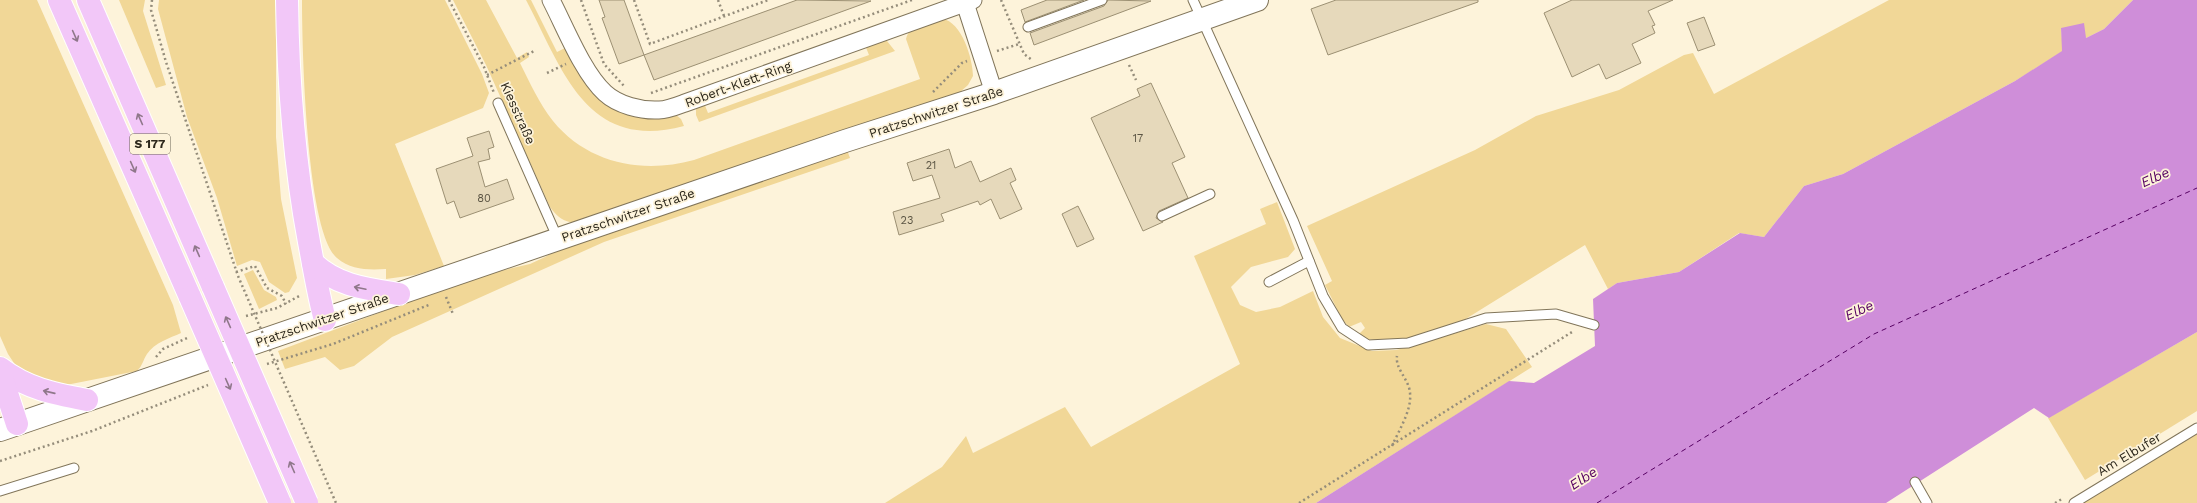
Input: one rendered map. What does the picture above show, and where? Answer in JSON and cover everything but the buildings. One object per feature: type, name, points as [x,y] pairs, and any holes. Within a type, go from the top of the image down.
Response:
[{"type":"highway","name":"S 177","points":[[59,0],[280,503]]},
{"type":"highway","name":"S 177","points":[[88,0],[307,503]]},
{"type":"highway","points":[[287,0],[289,93],[293,142],[299,189],[325,320]]},
{"type":"highway","points":[[313,263],[324,274],[338,281],[356,287],[399,294]]},
{"type":"highway","points":[[0,368],[20,382],[35,389],[87,400]]},
{"type":"highway","points":[[0,372],[9,427]]},
{"type":"street","name":"Robert-Klett-Ring","points":[[552,0],[595,81],[605,93],[618,102],[638,109],[660,110],[686,103],[967,1]]},
{"type":"street","name":"Pratzschwitzer Straße","points":[[9,427],[558,239],[994,93],[1257,0]]},
{"type":"street","points":[[967,1],[994,93]]},
{"type":"lane","points":[[1028,27],[1102,0]]},
{"type":"lane","points":[[1193,0],[1293,220],[1323,296],[1342,328],[1368,345],[1408,343],[1486,318],[1556,314],[1590,324]]},
{"type":"lane","name":"Kiesstraße","points":[[498,103],[558,239]]},
{"type":"lane","points":[[1162,216],[1210,194]]},
{"type":"lane","points":[[1269,282],[1309,261]]},
{"type":"lane","name":"Am Elbufer","points":[[2074,503],[2197,428]]},
{"type":"lane","points":[[0,490],[74,468]]},
{"type":"lane","points":[[1916,482],[1927,503]]},
{"type":"path","points":[[152,0],[151,10],[166,62],[236,272],[336,503]]},
{"type":"path","name":"Kiesstraße","points":[[449,0],[487,76],[498,103]]},
{"type":"path","points":[[581,0],[604,64],[626,87]]},
{"type":"path","points":[[634,0],[650,44],[768,0]]},
{"type":"path","points":[[718,0],[724,16]]},
{"type":"path","points":[[649,94],[912,0]]},
{"type":"path","points":[[1001,0],[1024,54],[1032,60],[1039,58]]},
{"type":"path","points":[[487,76],[536,50]]},
{"type":"path","points":[[1127,59],[1136,80]]},
{"type":"path","points":[[236,272],[255,266],[266,288],[282,296],[286,304]]},
{"type":"path","points":[[439,301],[452,296]]},
{"type":"path","points":[[265,365],[333,344],[432,304]]},
{"type":"path","points":[[1299,503],[1590,324]]},
{"type":"path","points":[[1392,446],[1409,407],[1410,393],[1396,362],[1400,343]]},
{"type":"path","points":[[0,462],[92,431],[216,382]]},
{"type":"shaded area","points":[[0,0],[37,0],[173,305],[181,333],[162,341],[150,350],[141,367],[137,371],[61,386],[18,369],[8,354],[0,336]]},
{"type":"shaded area","points":[[119,0],[145,0],[143,11],[166,85],[156,88]]},
{"type":"shaded area","points":[[159,0],[276,0],[276,137],[281,199],[297,278],[289,292],[285,293],[269,282],[260,262],[252,260],[237,266],[217,198],[187,117],[158,9]]},
{"type":"shaded area","points":[[302,0],[445,0],[482,74],[489,93],[483,108],[395,144],[444,266],[415,275],[386,279],[386,269],[360,268],[342,262],[337,258],[327,241],[318,213],[312,177],[305,95]]},
{"type":"shaded area","points":[[453,0],[486,0],[517,58],[527,52],[529,57],[520,63],[543,107],[553,121],[567,136],[600,156],[618,162],[636,165],[655,166],[694,160],[920,79],[906,39],[908,33],[912,30],[937,20],[942,19],[949,21],[961,34],[971,61],[973,76],[968,85],[959,93],[576,223],[561,218],[555,214],[550,207],[486,65]]},
{"type":"shaded area","points":[[526,0],[531,0],[557,52],[567,47],[620,111],[634,115],[648,116],[676,115],[681,119],[684,126],[651,131],[623,127],[601,116],[582,99],[566,77]]},
{"type":"shaded area","points":[[1889,0],[2133,0],[2104,29],[2086,38],[2061,28],[2063,51],[2015,81],[1843,174],[1804,186],[1764,237],[1739,233],[1679,272],[1617,283],[1608,289],[1585,245],[1464,320],[1407,339],[1381,341],[1367,339],[1359,334],[1365,328],[1361,322],[1349,327],[1342,319],[1325,285],[1332,281],[1307,226],[1475,150],[1536,116],[1619,90],[1684,55],[1693,53],[1714,94]]},
{"type":"shaded area","points":[[878,40],[887,41],[895,51],[699,122],[696,115],[696,109],[704,103],[708,113],[869,55],[865,45]]},
{"type":"shaded area","points":[[847,150],[850,158],[604,242],[392,337],[354,366],[340,370],[325,357],[285,369],[278,351],[474,277],[530,264],[565,245]]},
{"type":"shaded area","points":[[1277,202],[1295,249],[1288,257],[1251,267],[1231,287],[1240,305],[1256,312],[1280,307],[1313,291],[1323,317],[1340,338],[1372,351],[1396,350],[1486,324],[1506,329],[1532,367],[1316,503],[885,503],[942,467],[966,436],[973,453],[1065,407],[1091,447],[1240,364],[1194,256],[1266,224],[1260,209]]},
{"type":"shaded area","points":[[253,270],[264,290],[276,297],[277,300],[259,309],[244,274]]},
{"type":"shaded area","points":[[2197,332],[2197,411],[2085,480],[2048,418]]},
{"type":"shaded area","points":[[2197,434],[2197,503],[2083,503]]},
{"type":"water","name":"Elbe","points":[[2133,0],[2197,0],[2197,332],[2049,418],[2034,408],[1886,503],[1316,503],[1509,381],[1534,383],[1595,346],[1593,299],[1617,283],[1679,272],[1740,233],[1764,237],[1804,186],[1843,174],[2015,81],[2062,51],[2061,28],[2084,23],[2086,38],[2104,29]]},
{"type":"ferry route","points":[[1597,503],[1874,334],[2197,188]]}]
